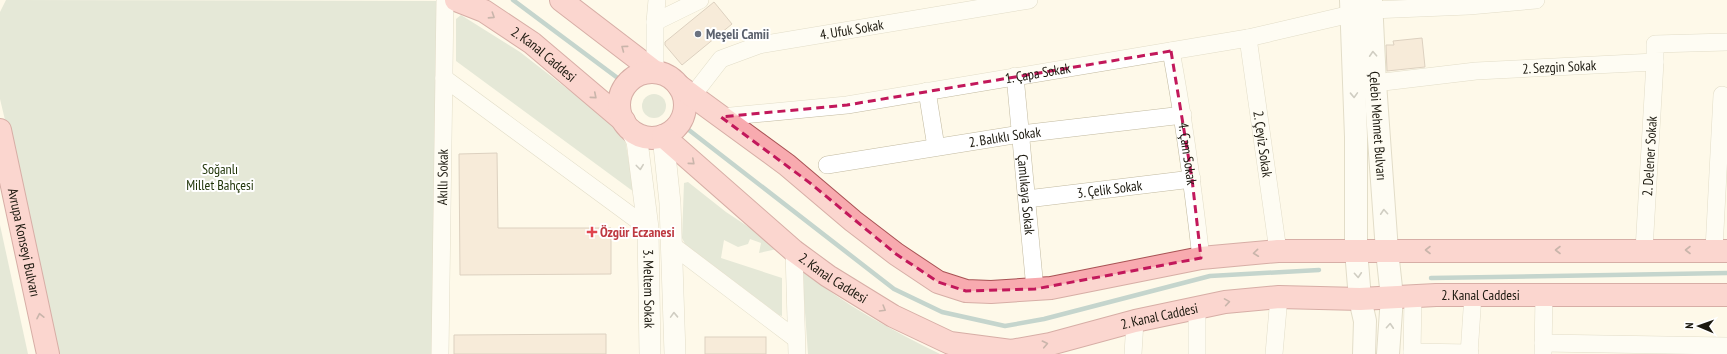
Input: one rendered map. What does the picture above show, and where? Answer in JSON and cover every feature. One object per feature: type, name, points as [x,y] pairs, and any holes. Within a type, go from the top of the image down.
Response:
[{"type":"main road","name":"2. Kanal Caddesi","points":[[456,0],[484,11],[532,43],[628,125]]},
{"type":"main road","points":[[561,0],[655,72],[668,76],[798,174],[853,221],[896,254],[938,282],[966,291],[991,292],[1035,289],[1201,258],[1278,251],[1721,250]]},
{"type":"main road","name":"Çelebi Mehmet Bulvarı","points":[[1361,6],[1375,83],[1387,251],[1403,296],[1388,354]]},
{"type":"main road","name":"Çelebi Mehmet Bulvarı","points":[[1361,6],[1356,137],[1356,250],[1360,300],[1365,321],[1364,354]]},
{"type":"main road","points":[[655,72],[642,74],[633,78],[626,85],[621,94],[620,114],[628,125],[639,135],[647,138],[663,136],[674,130],[681,121],[685,110],[686,90]]},
{"type":"main road","name":"Avrupa Konseyi Bulvarı","points":[[0,130],[48,354]]},
{"type":"main road","name":"2. Kanal Caddesi","points":[[663,136],[794,251],[828,276],[893,316],[950,343],[1010,353],[1050,344],[1135,321],[1197,308],[1226,302],[1279,297],[1360,300],[1403,296],[1472,295],[1727,296]]},
{"type":"street","name":"Akıllı Sokak","points":[[440,354],[444,0]]},
{"type":"street","points":[[655,72],[655,22],[657,0]]},
{"type":"street","points":[[655,22],[700,0]]},
{"type":"street","name":"4. Ufuk Sokak","points":[[686,90],[721,59],[759,45],[998,3],[1029,0]]},
{"type":"street","name":"1. Çapa Sokak","points":[[722,117],[847,105],[1248,38],[1361,6],[1469,6],[1536,0]]},
{"type":"street","name":"2. Çeyiz Sokak","points":[[1248,38],[1278,251]]},
{"type":"street","points":[[1654,62],[1655,44],[1727,42]]},
{"type":"street","name":"4. Çam Sokak","points":[[1171,51],[1183,115],[1201,258]]},
{"type":"street","name":"2. Sezgin Sokak","points":[[1375,83],[1476,71],[1654,62]]},
{"type":"street","name":"2. Delener Sokak","points":[[1644,250],[1654,62]]},
{"type":"street","name":"Çamlıkaya Sokak","points":[[1015,76],[1035,289]]},
{"type":"street","points":[[444,78],[648,228]]},
{"type":"street","points":[[927,91],[936,147]]},
{"type":"street","points":[[1721,250],[1722,95]]},
{"type":"street","name":"2. Balıklı Sokak","points":[[827,165],[1021,134],[1183,115]]},
{"type":"street","name":"3. Meltem Sokak","points":[[628,125],[637,141],[648,228],[650,354]]},
{"type":"street","name":"3. Meltem Sokak","points":[[663,136],[672,245],[675,354]]},
{"type":"street","name":"3. Çelik Sokak","points":[[1027,199],[1192,179]]},
{"type":"street","points":[[672,245],[796,347]]},
{"type":"street","points":[[794,251],[796,347]]},
{"type":"street","points":[[1403,296],[1412,353],[1470,353],[1472,295]]},
{"type":"street","points":[[1544,295],[1543,348],[1675,350],[1727,346]]},
{"type":"street","points":[[1274,354],[1279,297]]},
{"type":"street","points":[[1197,308],[1197,354]]},
{"type":"street","points":[[1133,354],[1135,321]]},
{"type":"highlighted area","points":[[1171,51],[1192,179],[1201,258],[1035,289],[966,291],[938,282],[896,254],[810,183],[721,117],[847,105]]},
{"type":"green space","name":"Soğanlı Millet Bahçesi","points":[[6,0],[441,1],[438,354],[56,354],[16,166],[0,99],[0,12]]},
{"type":"green space","points":[[461,15],[520,52],[624,133],[634,192],[456,61],[456,19]]},
{"type":"green space","points":[[654,94],[662,98],[666,106],[662,114],[654,118],[646,114],[642,106],[646,98]]},
{"type":"green space","points":[[688,182],[726,212],[777,246],[777,249],[759,253],[761,243],[750,239],[748,244],[738,247],[724,240],[721,258],[782,278],[782,316],[685,244],[682,238],[684,183]]},
{"type":"green space","points":[[0,225],[28,354],[0,354]]},
{"type":"green space","points":[[802,270],[851,306],[940,354],[808,354]]},
{"type":"building","name":"Meşeli Camii","points":[[714,2],[732,24],[682,65],[665,45],[665,42]]},
{"type":"building","points":[[1422,38],[1425,67],[1387,71],[1386,45],[1394,45],[1393,41]]},
{"type":"building","points":[[497,153],[498,228],[611,228],[611,274],[460,275],[459,154]]},
{"type":"building","points":[[606,334],[606,354],[454,354],[454,335]]},
{"type":"building","points":[[705,337],[766,337],[766,354],[705,354]]},
{"type":"waterway","points":[[513,0],[619,79]]},
{"type":"waterway","points":[[685,127],[894,289],[942,312],[1005,326],[1044,319],[1210,276],[1319,270]]},
{"type":"waterway","points":[[1431,278],[1727,273]]},
{"type":"place","name":"Meşeli Camii","points":[[698,34]]},
{"type":"place","name":"Özgür Eczanesi","points":[[592,232]]}]
